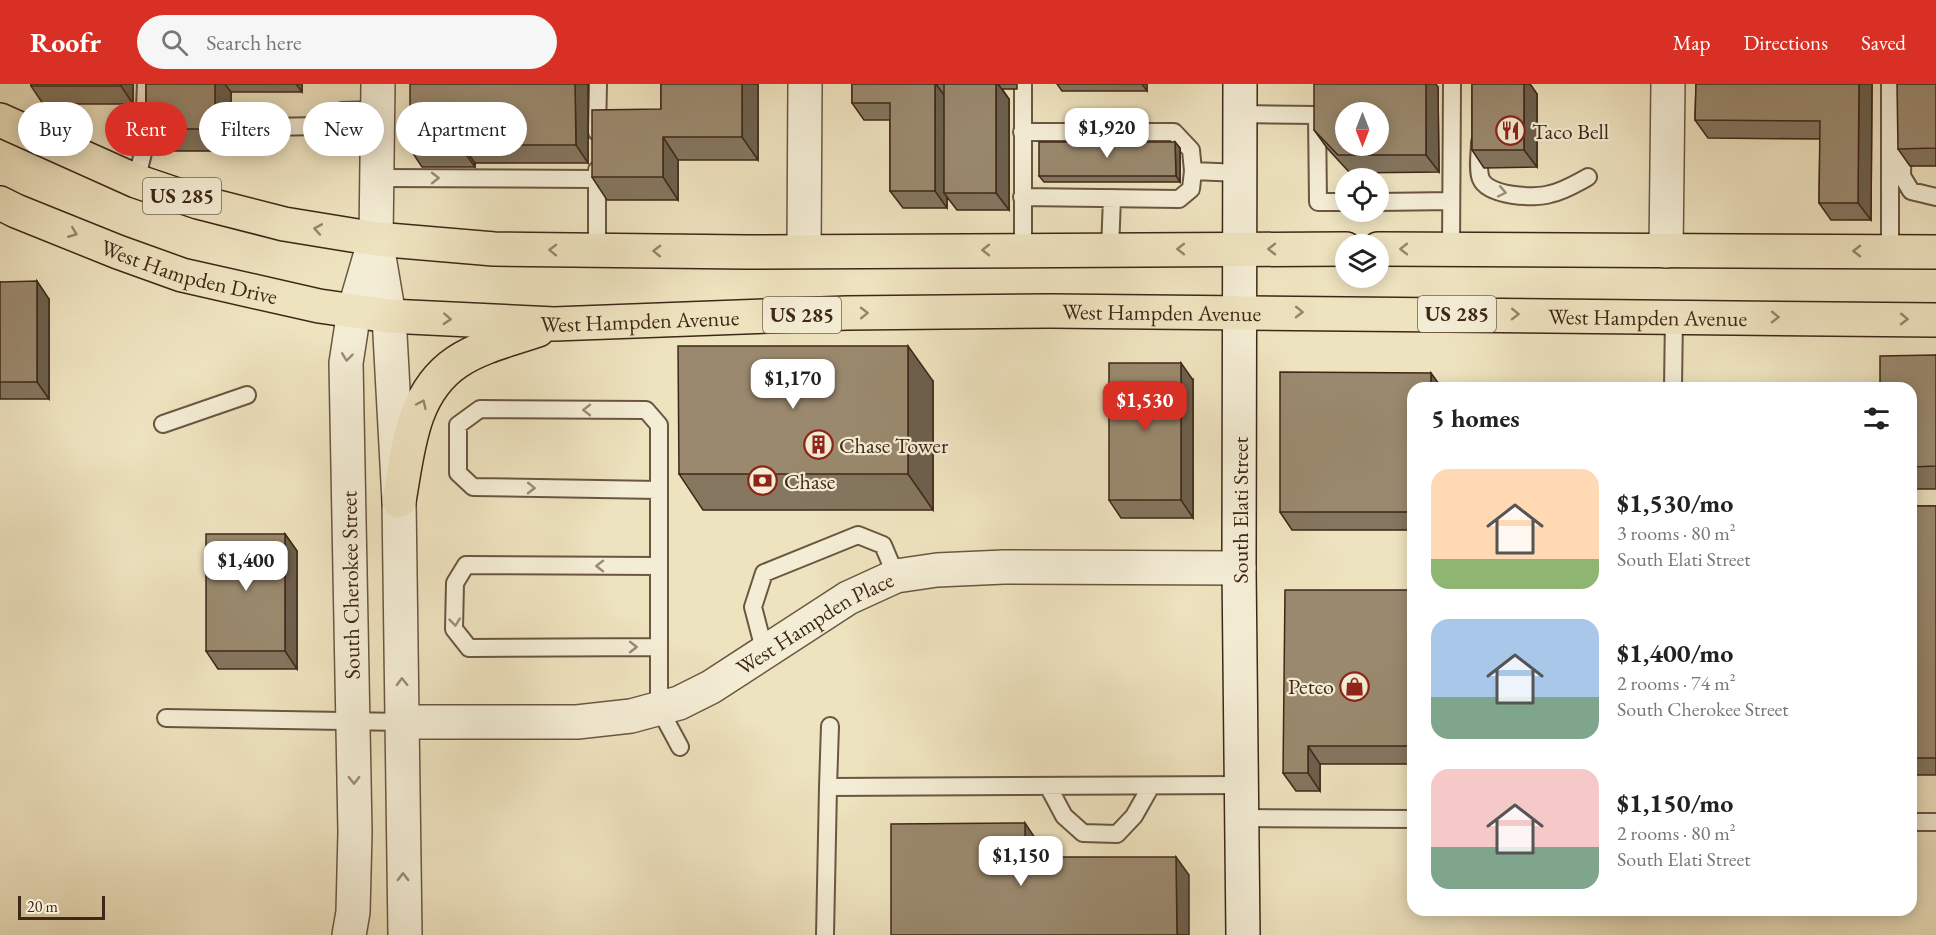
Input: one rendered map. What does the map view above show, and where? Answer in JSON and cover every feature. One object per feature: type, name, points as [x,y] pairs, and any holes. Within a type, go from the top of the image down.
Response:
[{"type":"highway","name":"US 285","points":[[0,120],[136,181],[198,202],[284,224],[376,239],[494,249],[804,251],[1335,249]]},
{"type":"highway","name":"West Hampden Drive","points":[[0,203],[118,252],[182,275],[271,297],[388,316]]},
{"type":"highway","points":[[0,216],[36,219]]},
{"type":"highway","points":[[1389,249],[1936,252]]},
{"type":"highway","name":"West Hampden Avenue","points":[[388,316],[554,324],[847,313],[1050,311],[1936,320]]},
{"type":"highway","points":[[399,501],[409,441],[420,406],[433,383],[458,362],[554,324]]},
{"type":"street","points":[[804,251],[805,84]]},
{"type":"street","points":[[1666,250],[1668,84]]},
{"type":"street","name":"South Cherokee Street","points":[[378,97],[376,239],[388,316],[399,501],[405,935]]},
{"type":"street","name":"South Elati Street","points":[[1240,99],[1239,568],[1243,935]]},
{"type":"street","name":"South Cherokee Street","points":[[349,935],[353,912],[355,832],[346,363],[354,311],[376,239]]},
{"type":"street","name":"West Hampden Place","points":[[403,722],[577,722],[632,716],[679,703],[711,687],[848,598],[896,576],[938,570],[997,567],[1239,568]]},
{"type":"lane","points":[[136,181],[143,153],[146,84]]},
{"type":"lane","points":[[597,250],[598,84]]},
{"type":"lane","points":[[1023,84],[1023,250]]},
{"type":"lane","points":[[1451,250],[1452,84]]},
{"type":"lane","points":[[1890,84],[1890,252]]},
{"type":"lane","points":[[1903,84],[1902,176],[1911,191],[1936,197]]},
{"type":"lane","points":[[291,127],[318,126],[342,111],[378,97]]},
{"type":"lane","points":[[1240,99],[1317,115],[1318,202],[1335,202]]},
{"type":"lane","points":[[1480,131],[1480,178],[1487,187],[1495,192],[1547,195],[1566,189],[1588,177]]},
{"type":"lane","points":[[1023,132],[1174,132],[1191,150],[1193,171],[1191,189],[1179,199],[1023,197]]},
{"type":"lane","points":[[1193,171],[1240,173]]},
{"type":"lane","points":[[376,178],[597,179]]},
{"type":"lane","points":[[1110,250],[1112,198]]},
{"type":"lane","points":[[1389,202],[1451,201]]},
{"type":"lane","points":[[1673,382],[1674,316]]},
{"type":"lane","points":[[163,423],[247,395]]},
{"type":"lane","points":[[659,490],[473,487],[458,474],[458,425],[480,409],[646,410],[658,425],[659,490],[659,708],[680,747]]},
{"type":"lane","points":[[765,653],[753,607],[764,573],[858,535],[883,545],[896,576]]},
{"type":"lane","points":[[659,566],[466,565],[455,583],[454,629],[469,648],[659,647]]},
{"type":"lane","points":[[166,718],[403,722]]},
{"type":"lane","points":[[825,935],[830,726]]},
{"type":"lane","points":[[828,787],[1241,785]]},
{"type":"lane","points":[[1048,786],[1064,816],[1083,833],[1117,834],[1134,816],[1151,786]]},
{"type":"lane","points":[[1242,818],[1407,819]]},
{"type":"lane","points":[[1917,822],[1936,822]]},
{"type":"building","points":[[31,84],[121,84],[121,86],[31,86]]},
{"type":"building","points":[[146,84],[215,84],[215,102],[199,102],[199,129],[187,129],[187,102],[146,102]]},
{"type":"building","points":[[410,84],[575,84],[576,145],[527,145],[527,102],[410,102]]},
{"type":"building","points":[[661,84],[742,84],[742,137],[663,137],[663,177],[592,177],[592,110],[661,109]]},
{"type":"building","points":[[852,84],[935,84],[935,191],[890,191],[890,103],[852,103]]},
{"type":"building","points":[[944,84],[996,84],[996,193],[944,193]]},
{"type":"building","points":[[1314,84],[1426,84],[1426,155],[1389,155],[1389,102],[1335,102],[1335,152],[1314,130]]},
{"type":"building","points":[[1472,84],[1524,84],[1524,150],[1472,150]]},
{"type":"building","points":[[1696,84],[1859,84],[1858,203],[1819,203],[1820,121],[1695,120]]},
{"type":"building","points":[[1897,84],[1936,84],[1936,148],[1898,149]]},
{"type":"building","points":[[1039,142],[1175,142],[1176,176],[1039,176]]},
{"type":"building","points":[[37,281],[37,382],[0,382],[0,282]]},
{"type":"building","name":"Chase Tower","points":[[678,346],[908,346],[908,474],[679,474]]},
{"type":"building","points":[[1936,355],[1936,466],[1917,467],[1917,382],[1880,382],[1880,356]]},
{"type":"building","points":[[1109,363],[1181,363],[1181,500],[1109,500]]},
{"type":"building","points":[[1280,372],[1431,373],[1431,382],[1407,382],[1407,512],[1280,512]]},
{"type":"building","points":[[1917,506],[1936,506],[1936,758],[1917,758]]},
{"type":"building","points":[[206,534],[285,534],[285,651],[206,651]]},
{"type":"building","name":"Petco","points":[[1285,590],[1407,590],[1407,746],[1308,746],[1308,773],[1283,773]]},
{"type":"building","points":[[1025,823],[1025,857],[1176,857],[1177,935],[891,935],[891,824]]},
{"type":"place","name":"Taco Bell","points":[[1511,131]]},
{"type":"place","name":"Chase Tower","points":[[818,445]]},
{"type":"place","name":"Chase","points":[[763,481]]},
{"type":"place","name":"Petco","points":[[1355,686]]}]
